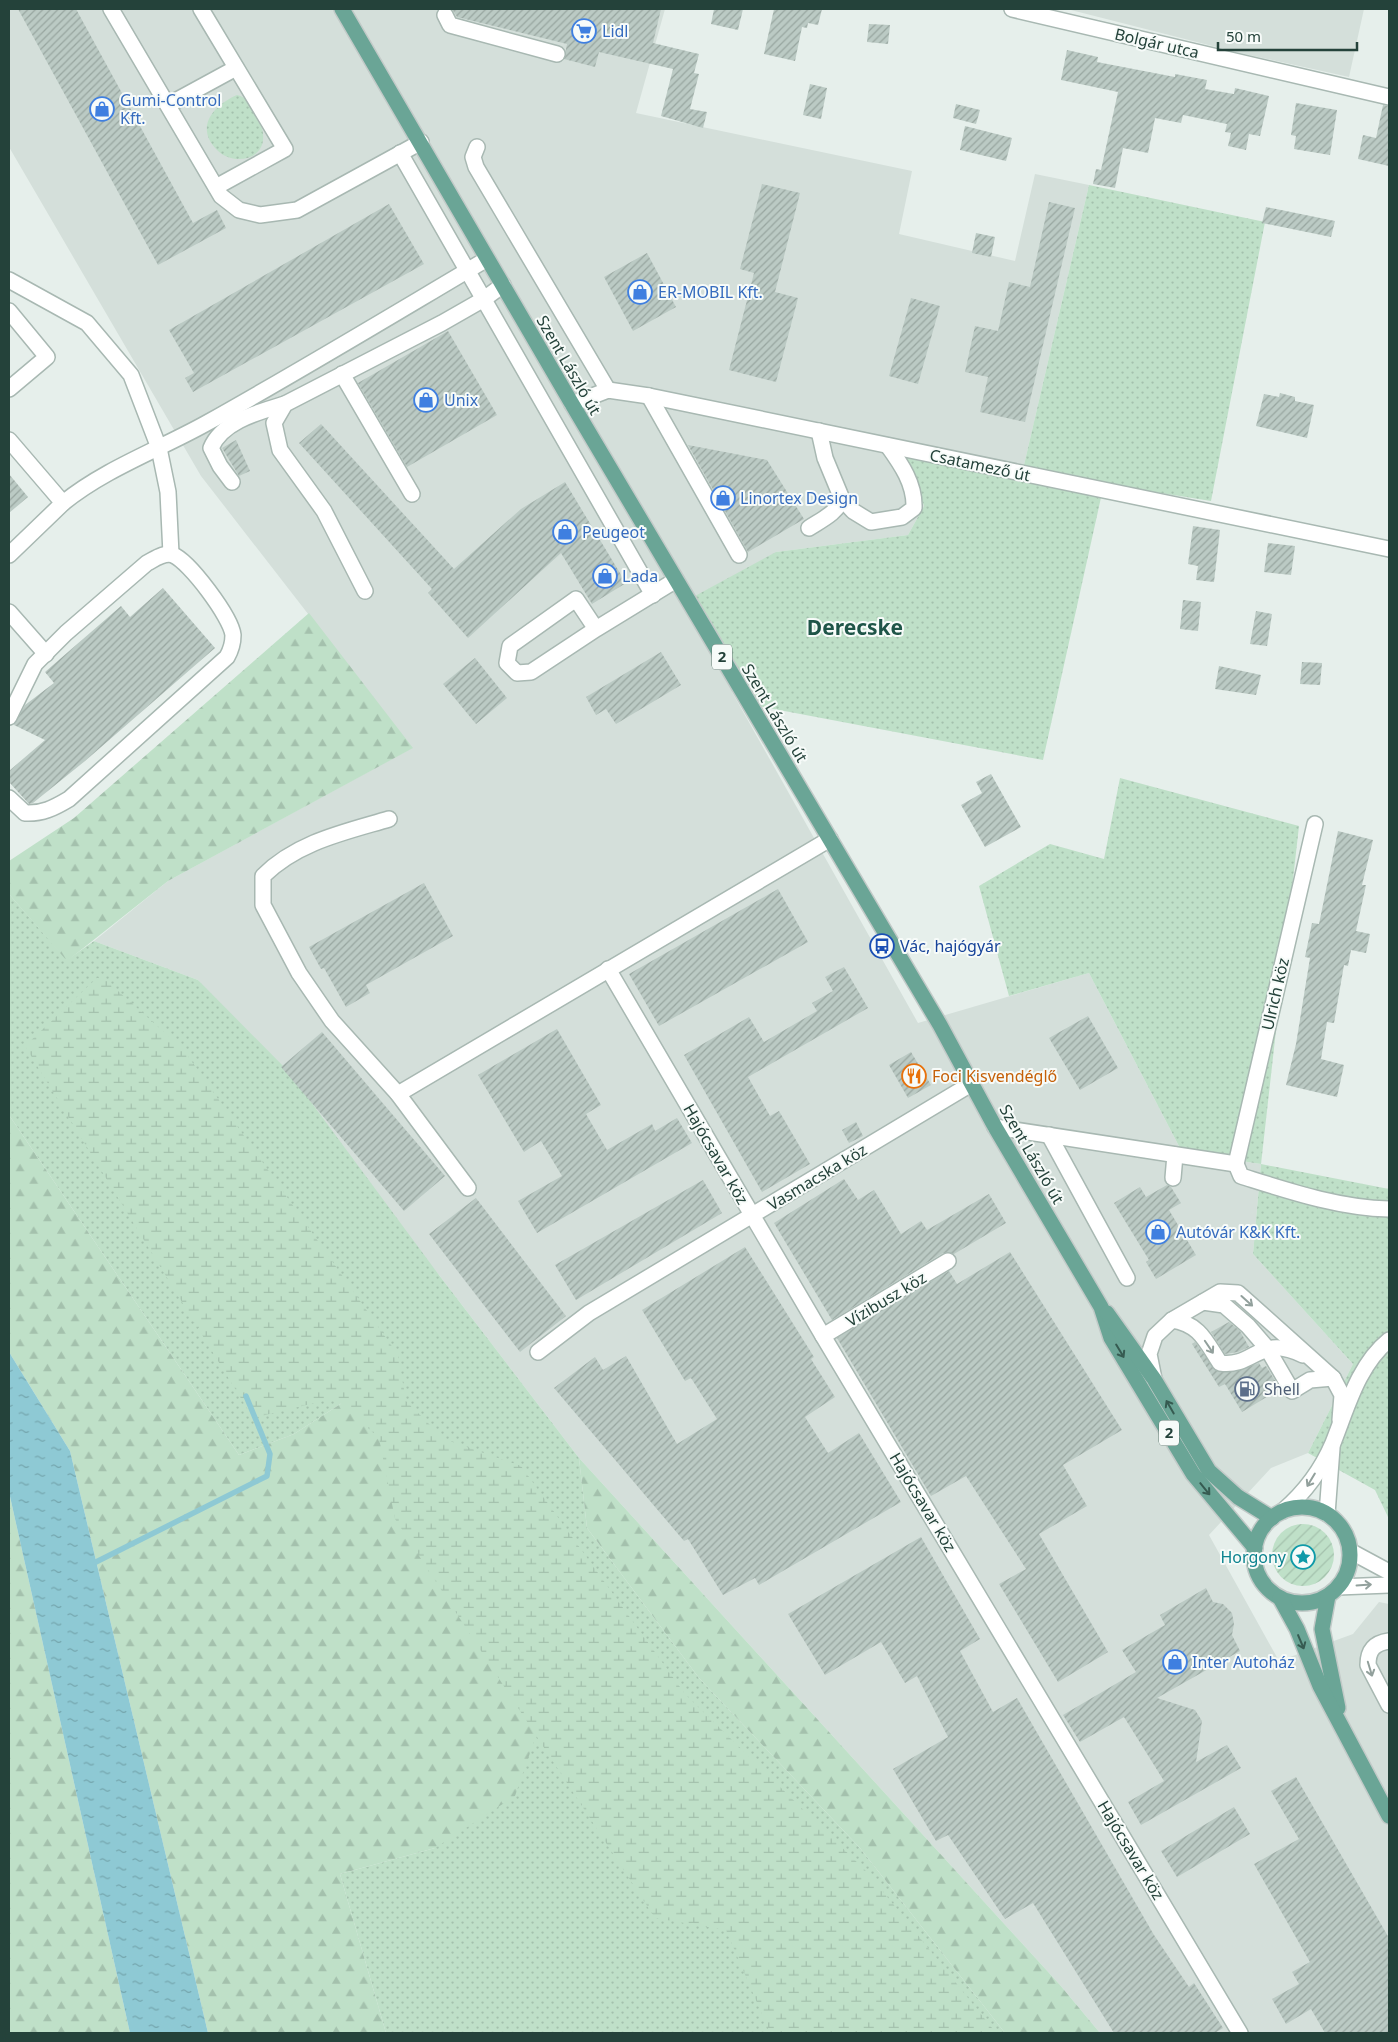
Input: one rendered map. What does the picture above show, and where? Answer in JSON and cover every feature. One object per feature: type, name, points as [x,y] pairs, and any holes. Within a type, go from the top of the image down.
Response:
[{"type":"main road","name":"Szent László út","points":[[342,9],[572,404],[940,1025],[971,1084],[1101,1307]]},
{"type":"main road","name":"2","points":[[1101,1307],[1116,1324],[1154,1379],[1209,1471],[1238,1497],[1277,1514]]},
{"type":"main road","name":"2","points":[[1101,1307],[1111,1338],[1193,1474],[1255,1548]]},
{"type":"main road","points":[[1333,1591],[1312,1602],[1297,1603],[1280,1598],[1268,1589],[1260,1577],[1255,1563],[1255,1548],[1261,1531],[1277,1514],[1298,1507],[1314,1508],[1327,1514],[1339,1524],[1347,1536],[1350,1550],[1349,1565],[1333,1591],[1322,1629],[1342,1726]]},
{"type":"main road","points":[[1280,1598],[1293,1621],[1320,1686],[1389,1816]]},
{"type":"street","points":[[111,9],[221,196],[238,210],[260,215],[297,210],[421,142]]},
{"type":"street","points":[[201,9],[285,149],[216,187]]},
{"type":"street","name":"Bolgár utca","points":[[1012,9],[1389,97]]},
{"type":"street","points":[[445,15],[450,25],[557,54]]},
{"type":"street","points":[[168,105],[236,68]]},
{"type":"street","points":[[477,147],[474,157],[476,166],[608,390]]},
{"type":"street","points":[[400,153],[469,270],[653,595]]},
{"type":"street","points":[[9,555],[63,503],[124,465],[261,392],[488,259]]},
{"type":"street","points":[[9,280],[87,323],[131,375],[159,448],[168,492],[171,554]]},
{"type":"street","points":[[232,482],[220,466],[212,448],[215,438],[224,429],[265,410],[285,404],[484,299],[502,285]]},
{"type":"street","points":[[9,311],[46,357],[9,389]]},
{"type":"street","points":[[342,374],[412,494]]},
{"type":"street","name":"Csatamező út","points":[[572,404],[608,390],[649,396],[1389,549]]},
{"type":"street","points":[[649,396],[739,555]]},
{"type":"street","points":[[285,404],[274,423],[280,450],[324,510],[366,591]]},
{"type":"street","points":[[819,431],[825,458],[842,499],[853,511],[871,522],[902,518],[914,508],[915,495],[888,446]]},
{"type":"street","points":[[9,440],[63,503]]},
{"type":"street","points":[[809,528],[840,506],[842,499]]},
{"type":"street","points":[[9,717],[36,664],[66,633],[147,563],[159,556],[171,554],[182,559],[225,614],[233,634],[232,647],[227,658],[68,799],[52,809],[35,814],[25,813],[9,798]]},
{"type":"street","points":[[596,629],[576,599],[510,646],[507,663],[517,673],[531,672],[676,580]]},
{"type":"street","points":[[9,612],[46,654]]},
{"type":"street","points":[[389,819],[320,840],[276,863],[264,876],[263,905],[300,973],[332,1021],[398,1094],[468,1188]]},
{"type":"street","name":"Ulrich köz","points":[[1236,1164],[1315,824]]},
{"type":"street","points":[[398,1094],[830,840]]},
{"type":"street","name":"Hajócsavar köz","points":[[608,969],[823,1336],[1240,2033]]},
{"type":"street","name":"Vasmacska köz","points":[[538,1352],[589,1313],[971,1084]]},
{"type":"street","points":[[995,1126],[1236,1164],[1241,1176],[1304,1195],[1372,1208],[1389,1209]]},
{"type":"street","points":[[1049,1135],[1127,1278]]},
{"type":"street","points":[[1173,1178],[1175,1155]]},
{"type":"street","name":"Vízibusz köz","points":[[823,1336],[948,1261]]},
{"type":"street","points":[[1154,1379],[1149,1354],[1155,1336],[1172,1320],[1220,1292],[1238,1293],[1333,1378],[1342,1395],[1340,1420]]},
{"type":"street","points":[[1203,1302],[1224,1305],[1248,1326],[1266,1348],[1292,1391],[1310,1380],[1333,1378]]},
{"type":"street","points":[[1172,1320],[1187,1322],[1198,1331],[1220,1363],[1234,1365],[1266,1348],[1294,1350],[1311,1359]]},
{"type":"street","points":[[1277,1514],[1302,1494],[1332,1444],[1340,1420],[1367,1364],[1389,1340]]},
{"type":"street","points":[[1327,1514],[1332,1444]]},
{"type":"street","points":[[1350,1550],[1389,1572]]},
{"type":"street","points":[[1333,1591],[1389,1585]]},
{"type":"street","points":[[1389,1641],[1378,1643],[1372,1648],[1368,1665],[1389,1705]]},
{"type":"shaded area","points":[[9,9],[665,9],[636,113],[912,171],[899,234],[1015,261],[1035,174],[1089,185],[1024,465],[901,440],[924,506],[908,535],[776,552],[745,683],[732,692],[918,1023],[1089,973],[1182,1152],[1261,1164],[1253,1254],[1353,1364],[1308,1453],[1271,1468],[1209,1535],[1279,1661],[1353,1634],[1379,1602],[1389,1604],[1389,2033],[1100,2033],[1060,1985],[579,1458],[439,1275],[198,980],[94,941],[168,881],[412,748],[201,476],[9,147]]},
{"type":"shaded area","points":[[1067,9],[1364,9],[1349,77],[1240,53]]},
{"type":"green space","points":[[237,95],[246,99],[250,104],[263,131],[263,143],[259,150],[254,155],[239,159],[223,155],[210,141],[207,133],[207,125],[214,111]]},
{"type":"green space","points":[[1089,185],[1265,222],[1211,501],[1104,484],[1043,760],[758,706],[695,596],[776,552],[908,535],[924,506],[900,440],[1024,465]]},
{"type":"green space","points":[[309,613],[413,748],[168,881],[67,961],[9,894],[9,861],[74,818]]},
{"type":"green space","points":[[1120,778],[1299,826],[1261,1164],[1182,1152],[1089,973],[1009,996],[979,886],[1050,844],[1104,859]]},
{"type":"green space","points":[[9,894],[67,960],[94,941],[198,980],[288,1071],[439,1275],[579,1458],[587,1528],[699,1678],[860,1848],[1005,2033],[386,2033],[340,1874],[435,1848],[356,1394],[294,1434],[239,1455],[9,1115]]},
{"type":"green space","points":[[100,975],[183,1049],[398,1355],[406,1401],[444,1439],[521,1466],[685,1694],[869,1874],[996,2033],[770,2033],[726,1930],[655,1918],[395,1519],[379,1438],[335,1398],[253,1418],[25,1046]]},
{"type":"green space","points":[[9,1115],[239,1455],[294,1434],[356,1394],[538,1730],[515,1796],[435,1848],[340,1874],[386,2033],[208,2033],[70,1451],[9,1352]]},
{"type":"green space","points":[[1261,1164],[1389,1189],[1389,1519],[1375,1490],[1308,1453],[1353,1364],[1253,1254]]},
{"type":"green space","points":[[579,1458],[1060,1985],[1100,2033],[1005,2033],[860,1848],[699,1678],[587,1528]]},
{"type":"green space","points":[[9,1492],[130,2033],[9,2033]]},
{"type":"green space","points":[[1303,1524],[1320,1529],[1325,1533],[1329,1538],[1334,1555],[1329,1572],[1325,1577],[1320,1581],[1303,1586],[1286,1581],[1281,1577],[1277,1572],[1272,1555],[1277,1538],[1281,1533],[1286,1529]]},
{"type":"water","points":[[9,1352],[70,1451],[208,2033],[130,2033],[9,1492]]},
{"type":"building","name":"Gumi-Control Kft.","points":[[18,9],[76,9],[193,223],[217,210],[226,228],[158,265]]},
{"type":"building","name":"Lidl","points":[[452,9],[661,9],[653,43],[699,54],[694,73],[699,74],[690,109],[707,112],[703,128],[661,116],[673,69],[599,52],[595,67],[564,59],[567,44],[457,17]]},
{"type":"building","points":[[714,9],[743,9],[738,30],[711,24]]},
{"type":"building","points":[[774,9],[822,9],[818,25],[808,23],[807,28],[802,27],[795,61],[764,54]]},
{"type":"building","points":[[869,24],[890,25],[888,44],[867,42]]},
{"type":"building","points":[[1067,50],[1098,57],[1097,62],[1175,77],[1175,74],[1207,80],[1205,89],[1234,94],[1235,88],[1269,96],[1260,136],[1249,134],[1246,150],[1228,146],[1231,133],[1225,132],[1227,124],[1183,115],[1181,123],[1155,118],[1148,153],[1123,148],[1115,188],[1093,184],[1096,169],[1101,170],[1118,92],[1061,80]]},
{"type":"building","points":[[810,84],[827,88],[821,119],[803,115]]},
{"type":"building","points":[[1296,103],[1337,110],[1330,155],[1294,149],[1296,136],[1291,135]]},
{"type":"building","points":[[956,104],[980,110],[976,124],[953,118]]},
{"type":"building","points":[[1383,105],[1389,106],[1389,166],[1358,159],[1363,135],[1376,138]]},
{"type":"building","points":[[965,126],[1012,138],[1006,161],[960,150]]},
{"type":"building","points":[[762,184],[800,193],[775,292],[798,298],[776,382],[729,370],[754,273],[740,269]]},
{"type":"building","points":[[1049,202],[1075,208],[1025,422],[980,412],[988,377],[965,372],[975,326],[998,331],[1009,282],[1030,287]]},
{"type":"building","points":[[389,204],[424,264],[193,392],[185,378],[194,373],[169,330]]},
{"type":"building","points":[[1266,207],[1335,221],[1331,237],[1262,223]]},
{"type":"building","points":[[976,233],[995,237],[991,257],[972,253]]},
{"type":"building","name":"ER-MOBIL Kft.","points":[[647,253],[676,307],[633,331],[604,277]]},
{"type":"building","points":[[911,298],[940,306],[918,384],[889,376]]},
{"type":"building","name":"Unix","points":[[448,331],[497,415],[407,467],[358,383]]},
{"type":"building","points":[[1280,393],[1295,397],[1295,401],[1314,405],[1307,438],[1256,426],[1264,394],[1279,397]]},
{"type":"building","points":[[321,424],[454,569],[521,509],[565,482],[626,583],[592,604],[561,553],[468,638],[428,593],[432,589],[299,443]]},
{"type":"building","points":[[236,440],[250,471],[239,476],[222,448]]},
{"type":"building","points":[[688,445],[767,460],[804,519],[748,552]]},
{"type":"building","points":[[9,474],[28,497],[9,513]]},
{"type":"building","points":[[1193,526],[1220,530],[1214,582],[1196,580],[1198,566],[1188,564]]},
{"type":"building","points":[[1268,543],[1295,546],[1291,575],[1264,572]]},
{"type":"building","points":[[163,588],[215,648],[85,761],[33,803],[29,804],[9,782],[9,771],[45,740],[14,725],[25,705],[54,683],[45,672],[121,606],[130,617]]},
{"type":"building","points":[[1183,600],[1201,602],[1198,631],[1180,629]]},
{"type":"building","points":[[1256,611],[1272,614],[1267,646],[1250,644]]},
{"type":"building","points":[[661,652],[681,685],[616,724],[606,709],[596,715],[586,697]]},
{"type":"building","points":[[475,658],[507,698],[476,724],[443,684]]},
{"type":"building","points":[[1302,662],[1322,663],[1320,685],[1300,684]]},
{"type":"building","points":[[1219,666],[1261,675],[1256,695],[1215,689]]},
{"type":"building","points":[[991,774],[1021,827],[985,847],[961,805],[982,793],[976,782]]},
{"type":"building","points":[[1338,831],[1373,840],[1362,885],[1366,885],[1356,931],[1370,934],[1366,953],[1351,950],[1348,966],[1344,965],[1334,1023],[1327,1022],[1321,1059],[1344,1065],[1337,1097],[1286,1085],[1296,1044],[1310,958],[1305,957],[1312,923],[1319,924]]},
{"type":"building","points":[[424,883],[453,936],[366,985],[370,993],[346,1007],[324,968],[321,969],[309,947]]},
{"type":"building","points":[[778,889],[808,942],[659,1026],[629,974]]},
{"type":"building","points":[[844,967],[868,1008],[748,1077],[770,1116],[779,1111],[810,1164],[762,1192],[684,1055],[749,1017],[764,1042],[817,1011],[812,1003],[833,991],[825,977]]},
{"type":"building","points":[[1088,1016],[1118,1068],[1080,1090],[1049,1038]]},
{"type":"building","points":[[557,1029],[601,1105],[586,1114],[607,1150],[652,1124],[655,1131],[677,1118],[692,1143],[537,1233],[518,1201],[562,1176],[541,1141],[524,1152],[478,1075]]},
{"type":"building","points":[[322,1032],[445,1176],[404,1211],[281,1067]]},
{"type":"building","points":[[911,1052],[931,1085],[908,1098],[889,1065]]},
{"type":"building","points":[[856,1122],[863,1136],[849,1143],[842,1130]]},
{"type":"building","points":[[844,1179],[858,1200],[874,1190],[901,1234],[921,1221],[927,1230],[989,1194],[1006,1223],[954,1254],[943,1253],[832,1320],[774,1223]]},
{"type":"building","points":[[703,1180],[722,1213],[576,1300],[555,1265]]},
{"type":"building","name":"Autóvár K&K Kft.","points":[[1167,1185],[1171,1187],[1181,1203],[1169,1210],[1196,1255],[1156,1279],[1146,1262],[1149,1260],[1114,1203],[1140,1187],[1146,1197]]},
{"type":"building","points":[[476,1198],[566,1316],[520,1352],[429,1234]]},
{"type":"building","points":[[745,1247],[814,1357],[811,1359],[835,1397],[805,1417],[828,1453],[859,1433],[901,1502],[759,1585],[755,1578],[723,1595],[688,1539],[684,1541],[554,1388],[595,1357],[603,1370],[626,1356],[677,1444],[717,1419],[691,1378],[685,1381],[642,1310]]},
{"type":"building","points":[[1010,1252],[1122,1430],[1063,1465],[1087,1506],[1039,1534],[1108,1652],[1058,1682],[999,1584],[1026,1569],[966,1476],[931,1496],[837,1338],[949,1271],[957,1284]]},
{"type":"building","points":[[1229,1322],[1240,1331],[1249,1347],[1238,1352],[1225,1354],[1211,1332]]},
{"type":"building","points":[[1195,1342],[1216,1371],[1234,1372],[1259,1363],[1262,1368],[1266,1366],[1280,1389],[1242,1412],[1225,1384],[1219,1387],[1192,1344]]},
{"type":"building","points":[[921,1537],[980,1639],[960,1651],[993,1712],[1017,1698],[1154,1935],[1189,1987],[1194,1983],[1223,2028],[1215,2033],[1114,2033],[1033,1903],[1005,1919],[948,1835],[936,1841],[893,1769],[948,1737],[917,1676],[905,1683],[881,1642],[825,1675],[788,1614]]},
{"type":"building","points":[[1206,1588],[1213,1602],[1223,1604],[1232,1613],[1234,1624],[1232,1635],[1240,1651],[1157,1698],[1195,1710],[1202,1721],[1196,1762],[1227,1745],[1241,1768],[1141,1825],[1128,1802],[1164,1781],[1124,1717],[1080,1742],[1063,1715],[1136,1672],[1122,1650],[1165,1625],[1160,1615]]},
{"type":"building","points":[[1296,1777],[1389,1938],[1389,2033],[1325,2033],[1311,2009],[1286,2024],[1272,1999],[1299,1984],[1292,1972],[1310,1962],[1254,1864],[1299,1839],[1271,1791]]},
{"type":"building","points":[[1234,1807],[1250,1834],[1177,1877],[1161,1851]]},
{"type":"waterway","points":[[96,1562],[267,1476],[270,1454],[246,1396]]},
{"type":"place","name":"Lidl","points":[[584,31]]},
{"type":"place","name":"Gumi-Control Kft.","points":[[102,109]]},
{"type":"place","name":"ER-MOBIL Kft.","points":[[640,292]]},
{"type":"place","name":"Unix","points":[[426,400]]},
{"type":"place","name":"Linortex Design","points":[[723,498]]},
{"type":"place","name":"Peugeot","points":[[565,532]]},
{"type":"place","name":"Lada","points":[[605,576]]},
{"type":"place","name":"Vác, hajógyár","points":[[882,946]]},
{"type":"place","name":"Foci Kisvendéglő","points":[[914,1076]]},
{"type":"place","name":"Autóvár K&K Kft.","points":[[1158,1232]]},
{"type":"place","name":"Shell","points":[[1247,1389]]},
{"type":"place","name":"Horgony","points":[[1303,1557]]},
{"type":"place","name":"Inter Autoház","points":[[1175,1662]]},
{"type":"district","name":"Derecske","points":[[855,628]]}]
